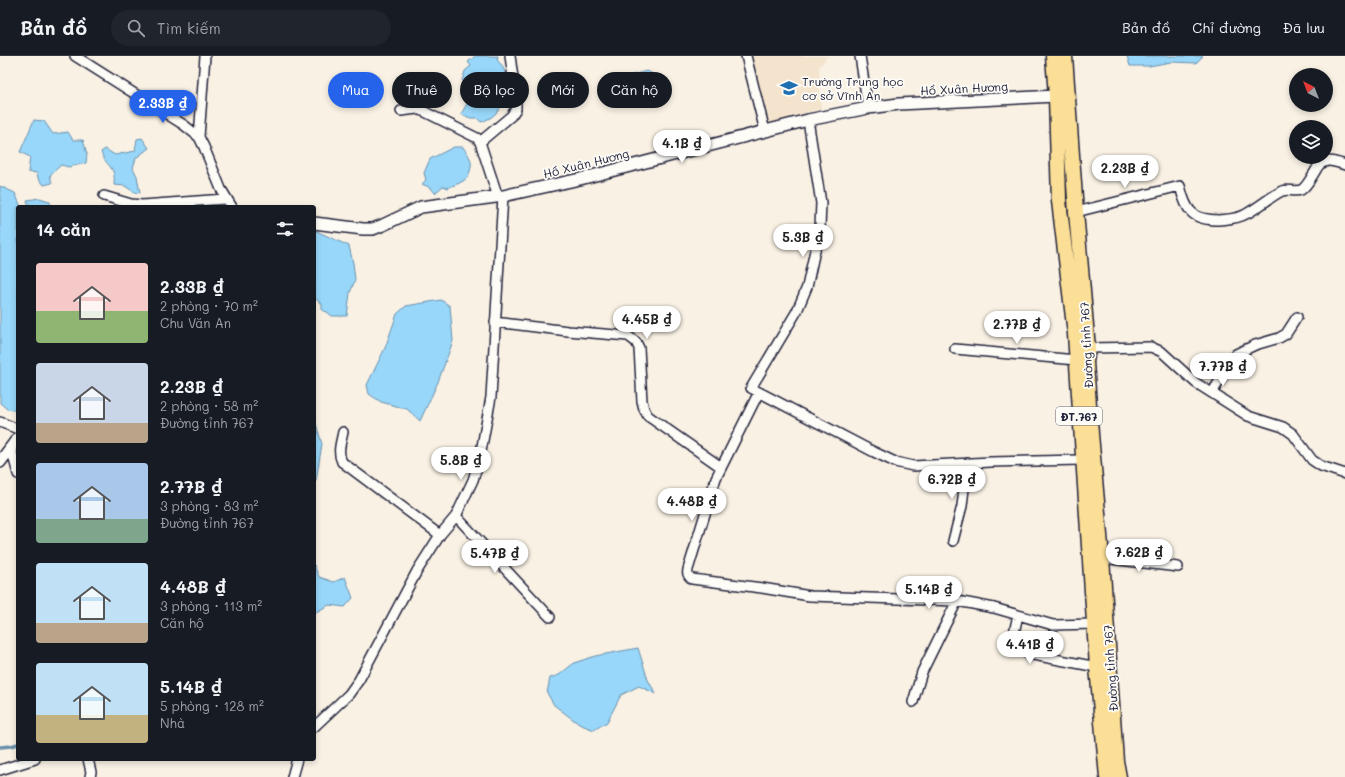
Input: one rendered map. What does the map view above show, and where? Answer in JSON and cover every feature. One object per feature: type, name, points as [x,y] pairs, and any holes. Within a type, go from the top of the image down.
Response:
[{"type":"main road","name":"Đường tỉnh 767","points":[[1053,56],[1062,96],[1076,212],[1079,319],[1076,360],[1097,667],[1107,777]]},
{"type":"main road","name":"Đường tỉnh 767","points":[[1065,56],[1062,96],[1059,201],[1079,319],[1088,348],[1086,362],[1091,434],[1119,777]]},
{"type":"street","points":[[75,56],[184,125],[199,137],[221,189],[230,205]]},
{"type":"street","points":[[199,137],[205,56]]},
{"type":"street","points":[[480,142],[512,116],[516,109],[510,56]]},
{"type":"street","points":[[746,56],[765,131]]},
{"type":"street","points":[[860,56],[868,108]]},
{"type":"street","name":"Hồ Xuân Hương","points":[[316,223],[364,229],[373,228],[384,225],[421,207],[501,197],[808,120],[868,108],[899,104],[1062,96]]},
{"type":"street","points":[[316,725],[349,694],[359,680],[417,571],[440,535],[456,516],[473,480],[480,457],[490,397],[501,197],[480,142],[469,133],[425,112],[417,109],[401,111]]},
{"type":"street","points":[[808,120],[821,203],[820,227],[807,287],[797,312],[751,388],[895,462],[913,466],[1082,460]]},
{"type":"street","points":[[1076,212],[1180,186],[1186,204],[1191,212],[1197,217],[1210,220],[1231,219],[1244,215],[1283,191],[1301,190],[1306,186],[1322,163],[1332,161],[1345,165]]},
{"type":"street","points":[[104,196],[131,204],[142,205],[226,199]]},
{"type":"street","points":[[1212,393],[1236,354],[1254,345],[1279,338],[1286,334],[1297,317]]},
{"type":"street","points":[[495,322],[568,331],[628,336],[636,342],[639,348],[642,401],[648,416],[721,467]]},
{"type":"street","points":[[1088,348],[1151,347],[1157,349],[1196,383],[1248,416],[1283,427],[1293,434],[1312,460],[1321,466],[1345,474]]},
{"type":"street","points":[[955,349],[1076,360]]},
{"type":"street","points":[[759,392],[730,453],[716,478],[687,573],[692,579],[810,596],[957,600],[994,608],[1053,625],[1095,624]]},
{"type":"street","points":[[0,422],[16,428]]},
{"type":"street","points":[[343,432],[339,449],[339,457],[342,462],[440,535]]},
{"type":"street","points":[[0,462],[16,441]]},
{"type":"street","points":[[11,448],[16,467]]},
{"type":"street","points":[[953,540],[962,506],[967,463]]},
{"type":"street","points":[[456,516],[550,617]]},
{"type":"street","points":[[1102,558],[1178,567]]},
{"type":"street","points":[[913,702],[922,672],[957,600]]},
{"type":"street","points":[[1018,615],[1014,633],[1016,643],[1028,654],[1097,667]]},
{"type":"street","points":[[0,770],[29,761]]},
{"type":"street","points":[[88,761],[91,772],[90,777]]},
{"type":"street","points":[[292,777],[296,761]]},
{"type":"shaded area","name":"Trường Trung học cơ sở Vĩnh An","points":[[751,56],[828,56],[819,67],[821,109],[767,124]]},
{"type":"water","points":[[475,56],[498,56],[497,60],[502,65],[505,72],[465,72],[471,66],[468,62]]},
{"type":"water","points":[[1127,56],[1203,56],[1196,63],[1171,62],[1149,66],[1130,66]]},
{"type":"water","points":[[465,108],[500,108],[494,115],[481,122],[477,118],[470,118],[461,114]]},
{"type":"water","points":[[34,120],[44,121],[53,134],[68,132],[73,140],[83,140],[87,154],[86,163],[69,167],[61,165],[50,175],[52,183],[44,185],[38,178],[37,173],[28,172],[30,157],[20,152]]},
{"type":"water","points":[[142,138],[149,148],[136,158],[133,168],[137,176],[140,193],[134,192],[125,186],[114,185],[114,173],[105,161],[101,152],[105,149],[115,155],[135,151],[137,139]]},
{"type":"water","points":[[454,147],[463,147],[469,157],[471,166],[469,175],[466,179],[448,188],[443,186],[435,193],[431,188],[422,184],[426,180],[424,173],[430,159]]},
{"type":"water","points":[[0,186],[15,193],[20,205],[16,205],[16,411],[7,409],[0,403]]},
{"type":"water","points":[[40,198],[49,201],[51,205],[28,205],[27,200]]},
{"type":"water","points":[[316,231],[349,246],[355,280],[350,293],[347,316],[332,316],[322,310],[322,304],[316,299]]},
{"type":"water","points":[[441,300],[450,306],[453,341],[438,382],[420,421],[407,409],[381,402],[369,394],[367,385],[385,348],[397,314],[406,306]]},
{"type":"water","points":[[316,424],[322,444],[316,481]]},
{"type":"water","points":[[316,570],[319,577],[334,582],[345,577],[353,598],[345,607],[329,605],[316,612]]},
{"type":"water","points":[[638,648],[648,680],[656,694],[639,686],[621,695],[607,722],[594,730],[579,724],[554,705],[547,693],[550,678],[559,675],[574,663],[595,656]]},
{"type":"waterway","points":[[0,747],[16,745]]},
{"type":"place","name":"Trường Trung học cơ sở Vĩnh An","points":[[789,88]]}]
